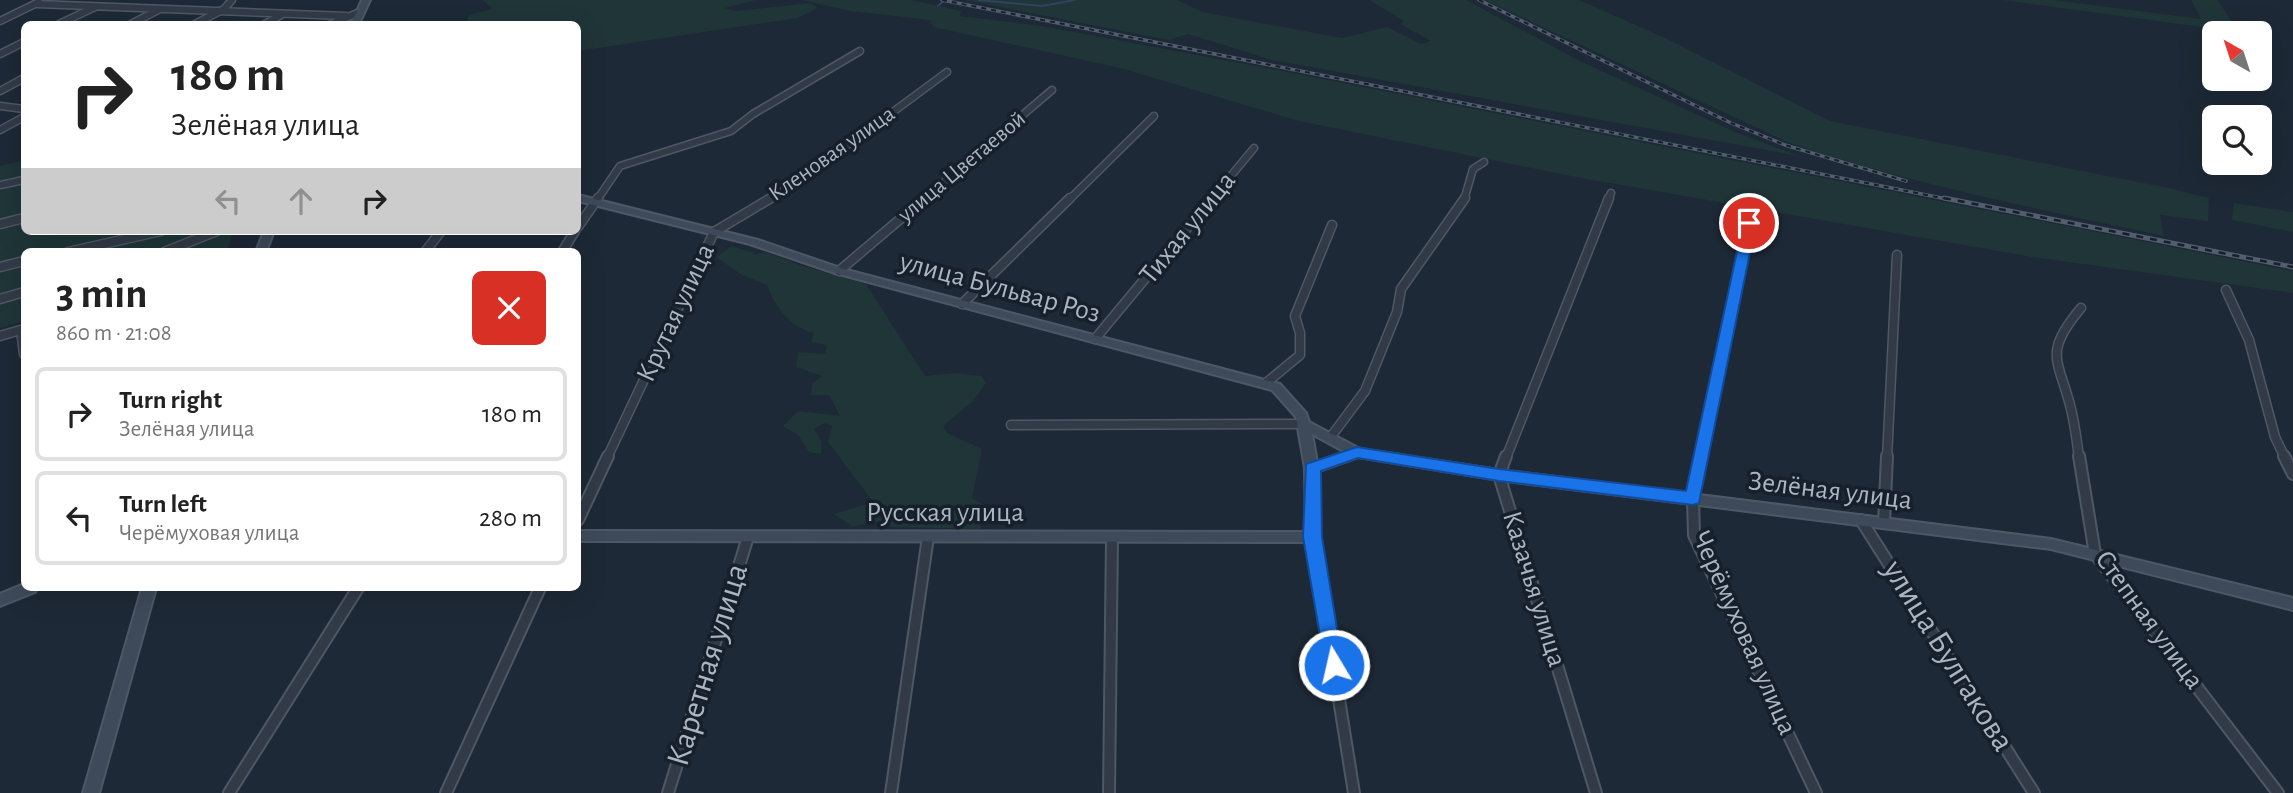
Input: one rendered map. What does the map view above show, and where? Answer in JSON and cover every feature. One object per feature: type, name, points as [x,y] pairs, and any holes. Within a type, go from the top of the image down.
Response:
[{"type":"street","points":[[65,21],[109,0]]},
{"type":"street","points":[[201,21],[224,9],[232,0]]},
{"type":"street","points":[[356,21],[366,0]]},
{"type":"street","points":[[0,21],[39,2],[346,16]]},
{"type":"street","points":[[137,21],[163,8]]},
{"type":"street","points":[[337,21],[360,12]]},
{"type":"street","points":[[270,21],[283,14]]},
{"type":"street","points":[[0,54],[21,44]]},
{"type":"street","points":[[581,221],[620,166],[731,131],[753,114],[860,51]]},
{"type":"street","name":"Кленовая улица","points":[[714,232],[803,179],[947,72]]},
{"type":"street","points":[[0,90],[21,80]]},
{"type":"street","name":"улица Цветаевой","points":[[839,271],[1052,90]]},
{"type":"street","points":[[0,106],[21,109]]},
{"type":"street","points":[[962,304],[1154,116]]},
{"type":"street","points":[[0,130],[21,119]]},
{"type":"street","name":"Тихая улица","points":[[1096,339],[1254,148]]},
{"type":"street","points":[[1330,438],[1366,391],[1397,312],[1401,289],[1463,204],[1473,169],[1484,162]]},
{"type":"street","points":[[0,185],[21,181]]},
{"type":"street","name":"Казачья улица","points":[[1595,793],[1499,475],[1611,193]]},
{"type":"street","name":"Крутая улица","points":[[581,199],[714,232],[581,514]]},
{"type":"street","points":[[0,224],[21,219]]},
{"type":"street","name":"Черёмуховая улица","points":[[1749,223],[1693,498],[1695,535],[1815,793]]},
{"type":"street","points":[[1332,225],[1295,316],[1300,333],[1300,355],[1271,385],[1302,416],[1312,468],[1312,537],[1354,793]]},
{"type":"street","name":"улица Бульвар Роз","points":[[714,232],[754,242],[839,271],[1271,385]]},
{"type":"street","points":[[86,248],[142,235]]},
{"type":"street","points":[[174,248],[207,235]]},
{"type":"street","name":"улица Булгакова","points":[[1884,523],[1897,255]]},
{"type":"street","points":[[0,267],[21,262]]},
{"type":"street","points":[[2226,290],[2249,340],[2274,437],[2293,474]]},
{"type":"street","points":[[0,299],[21,293]]},
{"type":"street","name":"Степная улица","points":[[2081,308],[2064,328],[2055,361],[2071,408],[2095,554],[2278,793]]},
{"type":"street","points":[[0,336],[21,330]]},
{"type":"street","points":[[1011,425],[1214,422],[1303,424]]},
{"type":"street","name":"Зелёная улица","points":[[1303,424],[1357,453],[1499,475],[2050,544],[2293,604]]},
{"type":"street","name":"Зелёная улица","points":[[1312,468],[1357,453]]},
{"type":"street","name":"улица Булгакова","points":[[1861,520],[2034,793]]},
{"type":"street","name":"Русская улица","points":[[581,536],[1312,537]]},
{"type":"street","name":"Каретная улица","points":[[668,793],[748,537]]},
{"type":"street","points":[[891,793],[928,537]]},
{"type":"street","points":[[1109,793],[1112,538]]},
{"type":"street","points":[[0,600],[22,591]]},
{"type":"street","points":[[91,793],[148,591]]},
{"type":"street","points":[[229,793],[356,591]]},
{"type":"street","points":[[446,793],[539,591]]},
{"type":"green space","points":[[483,0],[756,0],[725,8],[736,11],[811,3],[818,8],[797,18],[581,51],[581,21],[467,21],[469,15],[492,9]]},
{"type":"green space","points":[[801,0],[912,0],[961,11],[960,16],[1042,26],[1267,68],[2293,271],[2293,293],[2032,257],[1581,178],[1299,121],[1120,68],[933,27],[930,20],[850,11]]},
{"type":"green space","points":[[964,0],[1177,0],[1203,12],[1342,38],[1387,27],[1421,44],[1431,41],[1400,24],[1404,21],[1369,0],[1466,0],[1578,60],[1735,132],[1799,156],[1272,60],[1188,34],[1169,40]]},
{"type":"green space","points":[[1485,0],[1579,0],[1663,37],[1830,121],[2209,198],[2208,221],[2160,215],[2164,236],[1974,195],[1833,157],[1787,142]]},
{"type":"green space","points":[[2002,0],[2054,0],[2201,19],[2191,0],[2218,0],[2231,21],[2202,21],[2202,27]]},
{"type":"green space","points":[[21,161],[21,235],[232,235],[228,248],[21,248],[21,322],[0,328],[0,166]]},
{"type":"green space","points":[[2234,203],[2293,212],[2293,232],[2232,220]]},
{"type":"green space","points":[[732,246],[756,254],[766,252],[866,284],[925,376],[955,373],[982,376],[986,383],[972,402],[943,426],[947,433],[982,449],[972,498],[988,507],[980,529],[891,527],[875,521],[853,527],[834,514],[873,502],[828,442],[832,426],[825,423],[814,429],[822,442],[821,454],[809,452],[798,435],[783,426],[798,411],[840,416],[829,395],[811,395],[812,384],[822,376],[796,367],[798,352],[825,354],[827,345],[811,342],[814,333],[798,326],[785,315],[774,301],[767,285],[742,275],[716,257]]},
{"type":"waterway","points":[[938,6],[945,0]]},
{"type":"waterway","points":[[979,0],[1042,6],[1075,0]]},
{"type":"railway","points":[[942,0],[1952,200]]},
{"type":"railway","points":[[1479,0],[1731,123],[1785,145],[1906,181]]},
{"type":"railway","points":[[1944,198],[2293,267]]},
{"type":"route","points":[[1334,665],[1312,537],[1312,468],[1357,453],[1499,475],[1693,498],[1749,223]]}]
